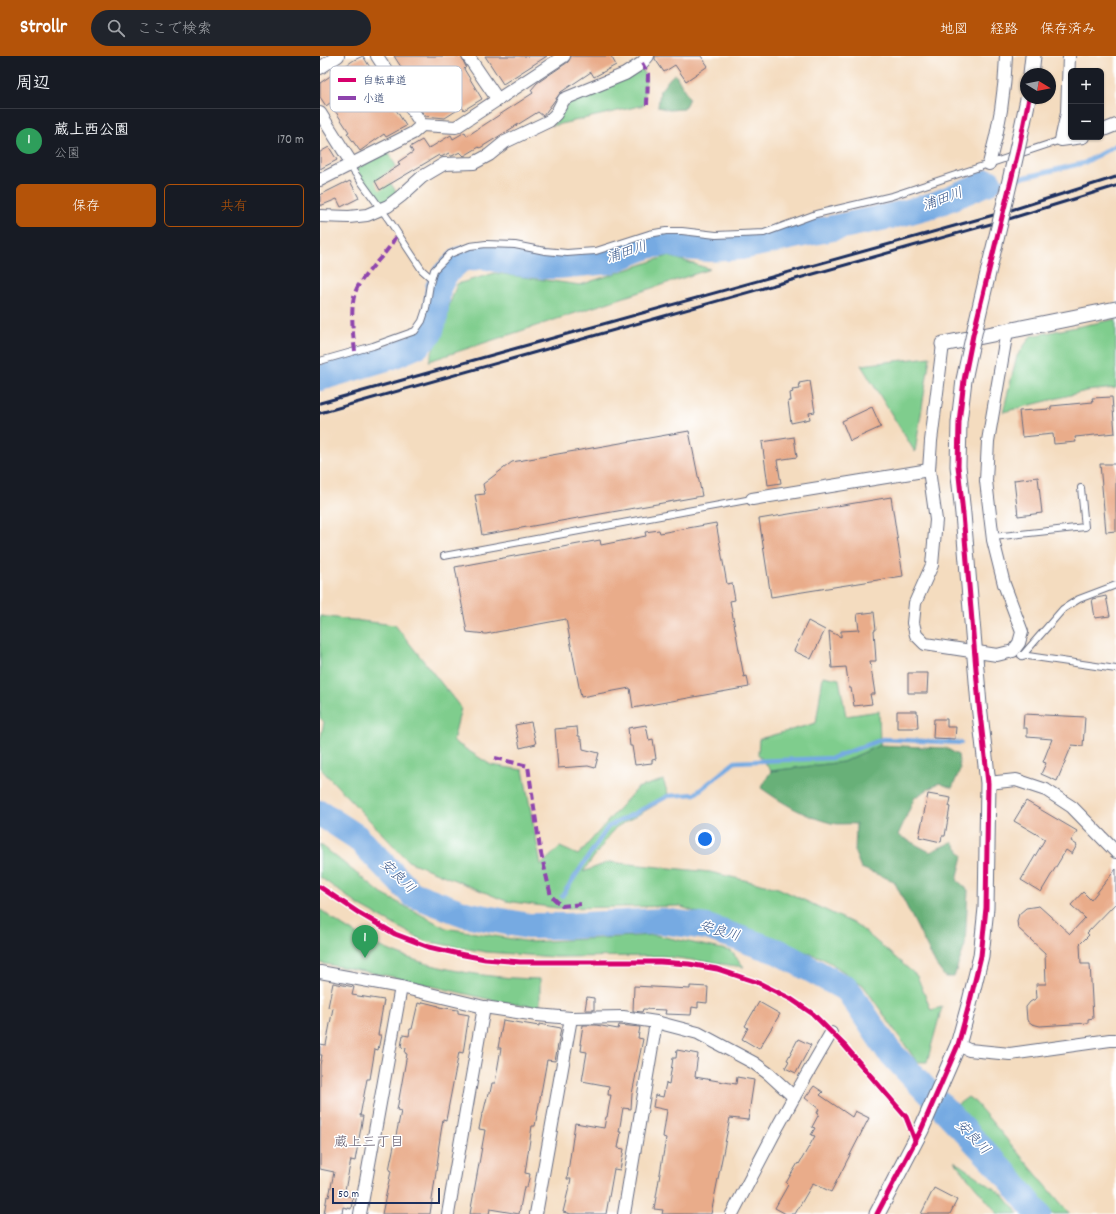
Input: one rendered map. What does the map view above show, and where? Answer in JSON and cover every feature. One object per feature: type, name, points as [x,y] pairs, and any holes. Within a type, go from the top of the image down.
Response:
[{"type":"street","points":[[320,68],[338,56]]},
{"type":"street","points":[[377,56],[384,66]]},
{"type":"street","points":[[468,56],[498,100]]},
{"type":"street","points":[[320,180],[413,132],[422,125],[456,127],[562,56]]},
{"type":"street","points":[[320,216],[349,217],[367,215],[388,206],[422,177],[444,164],[474,163],[489,155],[505,142],[549,121],[556,114],[564,99],[625,74],[642,63],[648,56]]},
{"type":"street","points":[[989,164],[996,141],[1005,85],[1006,56]]},
{"type":"street","points":[[1031,68],[1032,56]]},
{"type":"street","points":[[1068,139],[1061,140],[1067,113],[1069,56]]},
{"type":"street","points":[[876,1214],[921,1130],[958,1045],[970,1005],[981,956],[986,908],[988,783],[974,652],[958,466],[959,422],[964,380],[975,328],[1018,152],[1028,104]]},
{"type":"street","points":[[414,112],[422,125]]},
{"type":"street","points":[[320,113],[350,165]]},
{"type":"street","points":[[1104,131],[1116,125]]},
{"type":"street","points":[[1008,331],[988,441],[986,482],[993,537],[1004,584],[1022,632],[1018,653],[997,655],[925,644],[916,635],[913,623],[915,603],[932,565],[936,520],[929,470],[931,441],[943,344],[1116,309]]},
{"type":"street","points":[[752,499],[929,470]]},
{"type":"street","points":[[988,783],[1016,780],[1046,790],[1072,807],[1116,852]]},
{"type":"street","points":[[320,972],[402,987],[484,1007],[537,1015],[570,1018],[623,1017],[656,1022],[698,1033],[754,1063],[769,1074],[794,1097]]},
{"type":"street","points":[[360,1214],[402,987]]},
{"type":"street","points":[[448,1214],[484,1007]]},
{"type":"street","points":[[536,1214],[570,1018]]},
{"type":"street","points":[[624,1214],[656,1022]]},
{"type":"street","points":[[732,1214],[778,1126],[831,1034]]},
{"type":"street","points":[[958,1045],[969,1050],[1010,1054],[1116,1040]]},
{"type":"lane","points":[[320,360],[373,346],[416,331],[422,321],[426,309],[431,278],[434,270],[450,254],[470,246],[486,244],[515,245],[544,251],[573,253],[596,251],[649,234],[666,231],[682,231],[716,235],[764,233],[816,214],[892,196],[1061,140]]},
{"type":"lane","points":[[350,165],[422,270],[431,278]]},
{"type":"lane","points":[[993,537],[1085,526],[1081,488]]},
{"type":"lane","points":[[444,556],[752,499]]},
{"type":"lane","points":[[1018,653],[1063,609],[1079,599],[1116,585]]},
{"type":"lane","points":[[1018,653],[1116,669]]},
{"type":"green space","points":[[642,68],[646,78],[644,105],[552,126],[570,101]]},
{"type":"green space","points":[[675,74],[689,98],[684,109],[669,110],[658,107],[660,90]]},
{"type":"green space","points":[[388,152],[396,166],[385,174],[398,195],[381,205],[355,169]]},
{"type":"green space","points":[[668,256],[710,269],[429,361],[457,284],[495,273],[580,285]]},
{"type":"green space","points":[[1116,319],[1116,388],[1086,391],[1003,412],[1017,356],[1031,336]]},
{"type":"green space","points":[[930,357],[915,452],[861,365]]},
{"type":"green space","points":[[320,616],[395,625],[461,708],[453,741],[491,765],[523,770],[541,865],[560,847],[578,855],[637,788],[663,780],[669,797],[615,828],[583,872],[609,862],[710,872],[778,888],[857,925],[917,976],[931,1010],[942,1007],[927,1062],[917,1062],[863,985],[825,959],[679,906],[557,908],[506,901],[408,861],[320,768],[320,741],[324,722],[320,718]]},
{"type":"green space","points":[[823,676],[839,679],[846,716],[879,711],[880,745],[843,762],[771,771],[758,754],[759,739],[816,723]]},
{"type":"green space","points":[[880,745],[946,748],[958,755],[960,770],[952,788],[939,783],[915,797],[898,835],[930,852],[952,842],[963,856],[957,880],[968,890],[965,945],[954,977],[945,977],[936,965],[894,881],[861,868],[855,853],[856,824],[834,824],[812,817],[777,799],[761,788],[771,771],[843,762]]},
{"type":"green space","points":[[320,844],[382,894],[446,928],[530,942],[655,935],[731,951],[744,967],[663,956],[555,957],[486,952],[424,941],[360,906],[320,877]]},
{"type":"green space","points":[[320,909],[344,927],[369,941],[424,963],[481,975],[540,979],[540,1007],[496,1001],[389,976],[320,963]]},
{"type":"green space","points":[[968,1097],[975,1102],[1070,1214],[1044,1214],[957,1105]]},
{"type":"green space","points":[[954,1161],[1003,1195],[1019,1214],[998,1214]]},
{"type":"building","points":[[363,56],[369,66],[345,66]]},
{"type":"building","points":[[394,56],[461,56],[466,67],[464,69],[482,99],[464,110],[462,107],[462,66],[400,66]]},
{"type":"building","points":[[485,56],[547,56],[503,84]]},
{"type":"building","points":[[571,56],[611,56],[616,65],[594,77],[591,72],[561,92],[543,116],[538,112],[480,148],[479,147],[464,156],[460,152],[452,156],[450,156],[449,153],[441,157],[439,155],[380,190],[375,181],[400,165],[398,162],[413,152],[410,147],[422,140],[428,149],[451,135],[453,139],[465,132],[467,136],[533,93],[531,90],[537,83],[568,62]]},
{"type":"building","points":[[655,56],[701,56],[708,66],[686,81],[675,65],[664,72],[655,59]]},
{"type":"building","points":[[330,76],[330,103],[326,106],[320,97],[320,83]]},
{"type":"building","points":[[336,112],[397,112],[406,126],[386,137],[384,134],[360,151],[347,133],[349,132]]},
{"type":"building","points":[[422,112],[454,112],[445,118],[425,116]]},
{"type":"building","points":[[329,147],[337,160],[320,169],[320,152]]},
{"type":"building","points":[[350,181],[359,198],[341,207],[337,199],[320,206],[320,195]]},
{"type":"building","points":[[810,381],[815,412],[809,413],[810,419],[791,423],[788,401],[791,401],[790,393],[793,392],[792,390],[800,389],[799,383]]},
{"type":"building","points":[[1112,397],[1115,433],[1075,437],[1076,442],[1054,444],[1053,434],[1022,437],[1019,411],[1051,409],[1051,406],[1093,402],[1092,398]]},
{"type":"building","points":[[872,407],[881,427],[850,441],[842,421]]},
{"type":"building","points":[[689,431],[702,496],[482,535],[475,495],[485,494],[483,484],[512,462]]},
{"type":"building","points":[[794,437],[797,457],[777,460],[781,483],[768,485],[762,442]]},
{"type":"building","points":[[1100,464],[1116,464],[1116,531],[1106,532]]},
{"type":"building","points":[[1038,477],[1042,513],[1018,516],[1014,480]]},
{"type":"building","points":[[891,497],[903,576],[771,597],[759,519]]},
{"type":"building","points":[[716,523],[727,584],[732,583],[735,600],[730,601],[744,677],[747,676],[749,687],[633,708],[630,688],[581,697],[566,619],[486,634],[467,632],[455,567],[600,540],[601,545],[646,536],[645,532],[659,530],[660,533]]},
{"type":"building","points":[[1106,596],[1110,616],[1095,618],[1092,599]]},
{"type":"building","points":[[874,612],[876,630],[874,630],[876,661],[870,661],[875,694],[870,694],[872,704],[854,706],[851,688],[849,688],[846,667],[832,668],[829,631],[841,637],[841,631],[859,630],[857,614]]},
{"type":"building","points":[[808,621],[825,630],[811,659],[794,651]]},
{"type":"building","points":[[908,673],[928,673],[927,693],[908,693]]},
{"type":"building","points":[[897,711],[917,711],[918,728],[897,728]]},
{"type":"building","points":[[1024,714],[1085,717],[1083,746],[1072,745],[1057,781],[1041,774],[1046,763],[1043,762],[1052,739],[1027,737],[1027,728],[1023,728]]},
{"type":"building","points":[[934,719],[947,719],[947,727],[956,727],[955,739],[933,738]]},
{"type":"building","points":[[531,722],[536,744],[520,748],[515,725]]},
{"type":"building","points":[[646,725],[649,740],[653,739],[656,759],[652,760],[652,763],[635,765],[632,746],[630,746],[628,728]]},
{"type":"building","points":[[577,727],[578,736],[580,736],[580,740],[582,740],[583,749],[599,753],[595,768],[588,766],[558,768],[555,729]]},
{"type":"building","points":[[928,794],[951,798],[945,836],[942,836],[941,842],[919,837]]},
{"type":"building","points":[[1026,801],[1077,831],[1071,841],[1077,845],[1072,854],[1066,850],[1041,892],[1021,880],[1045,839],[1014,821]]},
{"type":"building","points":[[1116,869],[1116,903],[1087,933],[1089,935],[1080,944],[1081,964],[1090,964],[1093,1018],[1088,1019],[1088,1023],[1040,1026],[1032,1024],[1027,1020],[1026,1007],[1030,1002],[1037,998],[1036,984],[1046,984],[1045,953],[1018,928],[1017,921],[1019,914],[1026,908],[1039,906],[1070,934],[1085,918],[1071,905],[1083,892],[1091,900]]},
{"type":"building","points":[[333,983],[354,987],[352,995],[384,1000],[378,1035],[381,1035],[378,1050],[375,1049],[370,1079],[367,1079],[360,1116],[363,1116],[355,1161],[351,1160],[344,1195],[353,1197],[351,1209],[343,1207],[342,1214],[324,1214],[327,1196],[329,1197],[334,1172],[320,1169],[320,1065],[322,1055],[320,1055],[320,1044],[326,1045],[333,1008],[328,1007]]},
{"type":"building","points":[[634,986],[690,989],[690,986],[708,987],[707,1003],[698,1002],[698,1008],[692,1007],[691,1015],[665,1014],[666,1010],[643,1009],[642,1012],[633,1011]]},
{"type":"building","points":[[587,997],[594,998],[594,1010],[585,1010]]},
{"type":"building","points":[[423,1002],[439,1007],[458,1010],[458,1013],[469,1015],[463,1053],[459,1052],[446,1120],[443,1119],[430,1214],[382,1214],[401,1111],[397,1110],[407,1054],[405,1053],[406,1048],[401,1047],[403,1035],[409,1036],[418,1003],[422,1004]]},
{"type":"building","points":[[759,1002],[780,1014],[759,1049],[742,1039],[748,1028],[745,1026]]},
{"type":"building","points":[[503,1020],[561,1028],[555,1061],[547,1060],[535,1126],[532,1126],[525,1173],[530,1174],[527,1187],[524,1187],[519,1214],[490,1209],[489,1214],[470,1214],[485,1130],[479,1129],[488,1093],[490,1093],[492,1083],[495,1083],[501,1048],[498,1048]]},
{"type":"building","points":[[583,1025],[596,1025],[618,1029],[619,1025],[640,1027],[638,1038],[643,1039],[632,1094],[631,1109],[623,1108],[618,1148],[624,1149],[620,1170],[614,1169],[606,1214],[571,1214],[563,1212],[571,1179],[567,1179],[575,1123],[604,1128],[611,1095],[608,1095],[609,1086],[582,1081],[587,1052],[581,1051],[582,1044],[580,1044]]},
{"type":"building","points":[[798,1039],[811,1045],[796,1073],[785,1068],[789,1061],[787,1060]]},
{"type":"building","points":[[677,1050],[698,1054],[695,1077],[736,1084],[737,1077],[754,1080],[748,1120],[730,1118],[711,1214],[662,1214],[663,1210],[654,1209],[666,1138],[663,1137],[667,1110],[653,1107],[655,1095],[663,1097],[666,1083],[669,1084],[673,1058],[676,1058]]},
{"type":"building","points":[[814,1086],[823,1092],[820,1095],[852,1117],[855,1111],[869,1118],[831,1192],[813,1183],[795,1214],[786,1214],[775,1208],[788,1185],[786,1183],[815,1136],[811,1135],[815,1128],[812,1127],[819,1114],[817,1113],[819,1109],[805,1098]]},
{"type":"building","points":[[934,1188],[957,1200],[950,1214],[921,1214]]},
{"type":"waterway","points":[[989,182],[1008,181],[1084,163],[1116,145]]},
{"type":"waterway","name":"浦田川","points":[[320,378],[390,357],[418,345],[430,333],[435,317],[438,288],[445,274],[461,259],[483,256],[516,263],[557,266],[610,261],[648,246],[669,243],[683,247],[710,249],[741,247],[900,214],[936,204],[989,182]]},
{"type":"waterway","points":[[562,896],[608,827],[668,796],[695,794],[735,762],[832,758],[883,739],[961,743]]},
{"type":"waterway","name":"安良川","points":[[320,813],[357,837],[412,894],[465,914],[528,926],[567,926],[662,921],[707,927],[779,952],[848,990],[888,1050],[1004,1172],[1038,1214]]},
{"type":"railway","points":[[320,403],[1008,211],[1116,177]]},
{"type":"railway","points":[[320,413],[1012,218],[1116,186]]},
{"type":"marked path","points":[[642,63],[648,74],[647,105]]},
{"type":"marked path","points":[[355,351],[352,314],[355,293],[361,281],[388,248],[397,233]]},
{"type":"marked path","points":[[495,758],[528,766],[540,849],[551,896],[562,906],[582,904]]},
{"type":"cycle path","points":[[877,1214],[921,1130],[958,1045],[981,956],[986,908],[988,783],[979,705],[958,466],[959,422],[964,380],[973,335],[1018,152],[1028,104]]},
{"type":"cycle path","points":[[320,887],[359,913],[395,934],[429,947],[459,954],[485,959],[520,962],[660,962],[689,964],[717,969],[759,983],[791,999],[813,1014],[844,1045],[906,1117],[915,1140]]},
{"type":"place","name":"蔵上西公園","points":[[365,958]]},
{"type":"district","name":"蔵上三丁目","points":[[369,1143]]}]
